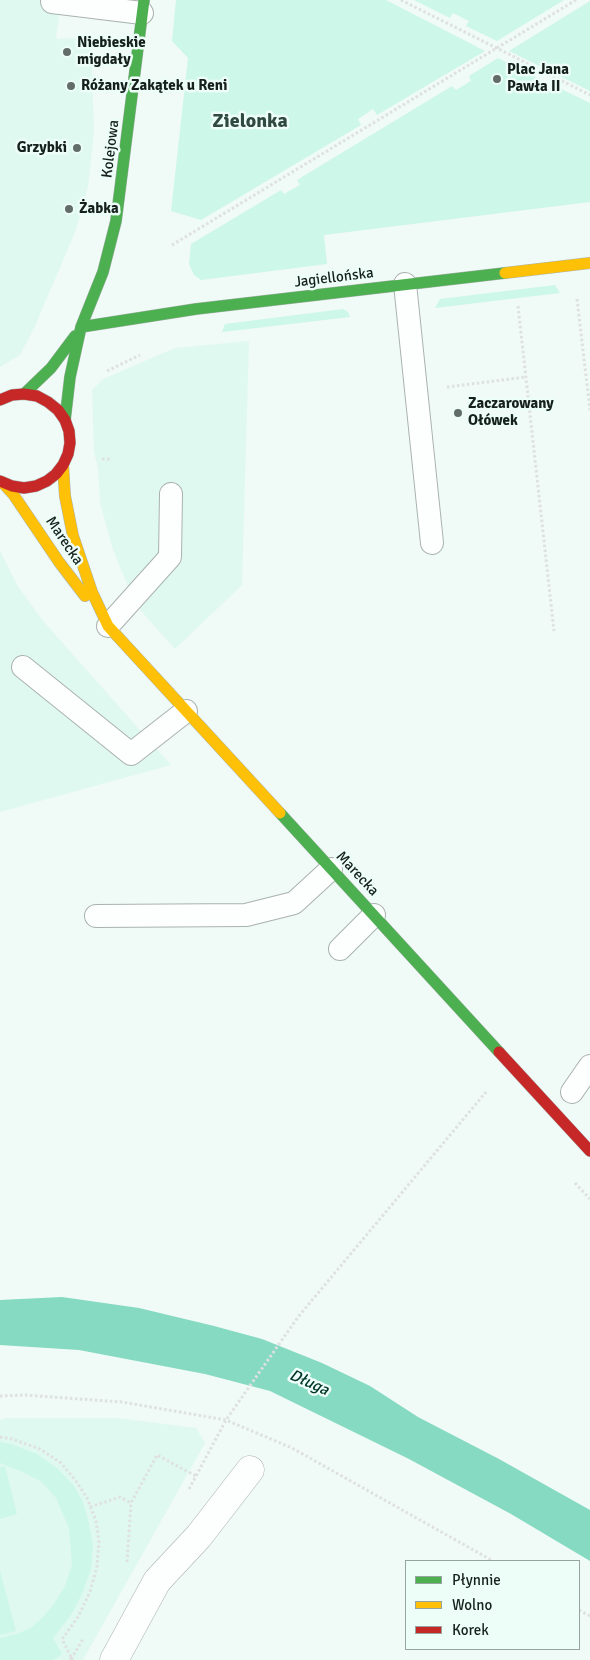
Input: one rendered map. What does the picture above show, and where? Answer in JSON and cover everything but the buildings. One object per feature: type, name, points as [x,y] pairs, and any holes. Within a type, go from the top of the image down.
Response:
[{"type":"street","name":"Kolejowa","points":[[65,420],[70,377],[81,327],[103,272],[116,221],[143,6]]},
{"type":"street","name":"Jagiellońska","points":[[81,327],[196,309],[590,263]]},
{"type":"street","name":"Kolejowa","points":[[24,394],[51,368],[81,327]]},
{"type":"street","points":[[0,400],[12,395],[24,394],[37,396],[48,402],[58,410],[65,420],[69,431],[70,443],[63,465],[47,482],[24,488],[12,486],[1,481]]},
{"type":"street","name":"Marecka","points":[[63,465],[65,496],[73,536],[82,567],[106,621]]},
{"type":"street","name":"Marecka","points":[[1,481],[22,507],[73,582],[106,621],[186,711],[590,1151]]},
{"type":"street","points":[[114,1660],[157,1581],[199,1536],[250,1470]]},
{"type":"lane","points":[[52,0],[52,2],[143,6]]},
{"type":"lane","points":[[405,284],[432,543]]},
{"type":"lane","points":[[106,621],[170,557],[172,494]]},
{"type":"lane","points":[[23,667],[131,754],[186,711]]},
{"type":"lane","points":[[96,916],[246,915],[294,903],[331,869]]},
{"type":"lane","points":[[340,949],[374,916]]},
{"type":"lane","points":[[572,1092],[590,1066]]},
{"type":"path","points":[[401,0],[590,95]]},
{"type":"path","points":[[172,245],[576,0]]},
{"type":"path","points":[[576,298],[590,410]]},
{"type":"path","points":[[518,304],[554,631]]},
{"type":"path","points":[[99,375],[145,352]]},
{"type":"path","points":[[416,390],[526,377]]},
{"type":"path","points":[[226,1420],[298,1316],[486,1092]]},
{"type":"path","points":[[0,1437],[12,1439],[40,1449],[61,1463],[80,1486],[96,1521],[99,1542],[97,1566],[90,1592],[78,1617],[62,1639],[71,1660]]},
{"type":"path","points":[[122,1570],[127,1562],[131,1503],[157,1455],[196,1476]]},
{"type":"path","points":[[90,1507],[120,1497],[131,1503]]},
{"type":"path","points":[[71,1660],[86,1634]]},
{"type":"shaded area","points":[[0,0],[61,0],[56,39],[91,37],[94,132],[88,187],[76,230],[35,326],[20,355],[0,367]]},
{"type":"shaded area","points":[[176,0],[386,0],[485,51],[377,115],[373,109],[358,119],[361,125],[201,220],[171,211],[188,58],[172,41]]},
{"type":"shaded area","points":[[414,0],[564,0],[497,41],[466,26],[469,21],[453,13],[450,18]]},
{"type":"shaded area","points":[[590,1],[590,91],[509,51]]},
{"type":"shaded area","points":[[498,58],[540,79],[537,85],[553,93],[557,87],[590,103],[590,202],[324,235],[327,264],[201,280],[194,275],[189,264],[191,244],[281,190],[284,194],[300,185],[297,180],[452,86],[456,90],[471,81],[469,76]]},
{"type":"shaded area","points":[[555,285],[560,293],[435,308],[440,299]]},
{"type":"shaded area","points":[[343,309],[348,312],[350,317],[222,332],[225,324]]},
{"type":"shaded area","points":[[249,341],[242,585],[175,649],[141,611],[126,582],[112,547],[100,503],[98,469],[94,452],[92,390],[103,379],[175,348]]},
{"type":"shaded area","points":[[0,551],[19,588],[44,622],[171,765],[0,812]]},
{"type":"shaded area","points":[[6,1418],[118,1418],[196,1428],[205,1443],[83,1660],[0,1660],[0,1420]]},
{"type":"shaded area","points":[[0,1442],[37,1454],[58,1469],[74,1486],[83,1502],[89,1523],[93,1545],[91,1569],[82,1594],[71,1615],[53,1638],[62,1654],[53,1660],[0,1660],[0,1638],[17,1634],[32,1627],[42,1618],[54,1604],[65,1586],[72,1565],[69,1528],[56,1498],[42,1482],[0,1463]]},
{"type":"shaded area","points":[[5,1466],[17,1514],[0,1519],[0,1467]]},
{"type":"shaded area","points":[[0,1571],[16,1631],[0,1635]]},
{"type":"water","name":"Długa","points":[[62,1297],[139,1308],[262,1339],[322,1363],[370,1386],[418,1417],[499,1459],[590,1510],[590,1561],[511,1514],[409,1459],[270,1391],[205,1374],[79,1350],[0,1345],[0,1300]]},
{"type":"traffic: fast","points":[[65,420],[70,377],[81,327],[103,272],[116,221],[144,0]]},
{"type":"traffic: fast","points":[[81,327],[196,309],[505,273]]},
{"type":"traffic: fast","points":[[24,394],[51,368],[75,336]]},
{"type":"traffic: fast","points":[[280,813],[499,1052]]},
{"type":"traffic: slow","points":[[505,273],[590,263]]},
{"type":"traffic: slow","points":[[63,465],[65,496],[73,536],[92,592],[108,626],[280,813]]},
{"type":"traffic: slow","points":[[2,482],[13,494],[59,562],[85,596]]},
{"type":"traffic: jam","points":[[0,400],[12,395],[24,394],[37,396],[48,402],[58,410],[65,420],[69,431],[70,443],[63,465],[47,481],[36,486],[24,488],[0,481]]},
{"type":"traffic: jam","points":[[499,1052],[590,1151]]},
{"type":"place","name":"Niebieskie migdały","points":[[67,52]]},
{"type":"place","name":"Plac Jana Pawła II","points":[[497,79]]},
{"type":"place","name":"Różany Zakątek u Reni","points":[[71,86]]},
{"type":"place","name":"Grzybki","points":[[77,148]]},
{"type":"place","name":"Żabka","points":[[69,209]]},
{"type":"place","name":"Zaczarowany Ołówek","points":[[458,413]]},
{"type":"district","name":"Zielonka","points":[[250,122]]}]
